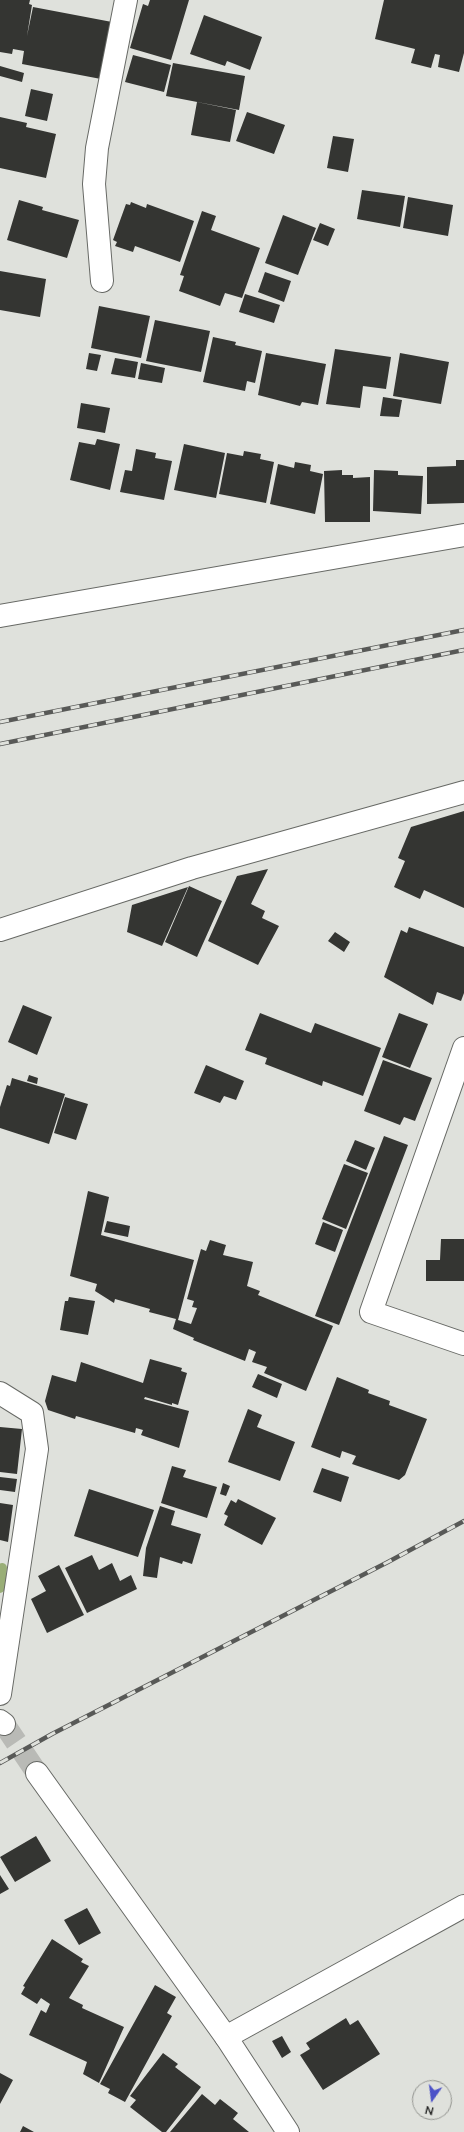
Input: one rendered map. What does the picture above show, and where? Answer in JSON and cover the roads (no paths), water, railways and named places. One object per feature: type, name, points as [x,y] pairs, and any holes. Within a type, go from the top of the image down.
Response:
[{"type":"street","points":[[102,281],[94,184],[97,148],[126,0]]},
{"type":"street","points":[[0,616],[464,535]]},
{"type":"street","points":[[0,930],[192,868],[464,792]]},
{"type":"street","points":[[464,1048],[371,1312],[464,1344]]},
{"type":"street","points":[[0,1393],[32,1413],[37,1449],[0,1694]]},
{"type":"street","points":[[37,1773],[226,2037],[288,2132]]},
{"type":"street","points":[[226,2037],[464,1906]]},
{"type":"waterway","points":[[0,1588],[2,1568]]},
{"type":"tunnel","points":[[4,1724],[37,1773]]},
{"type":"railway","points":[[0,722],[464,630]]},
{"type":"railway","points":[[0,744],[464,650]]},
{"type":"railway","points":[[0,1763],[52,1734],[388,1562],[464,1521]]}]
